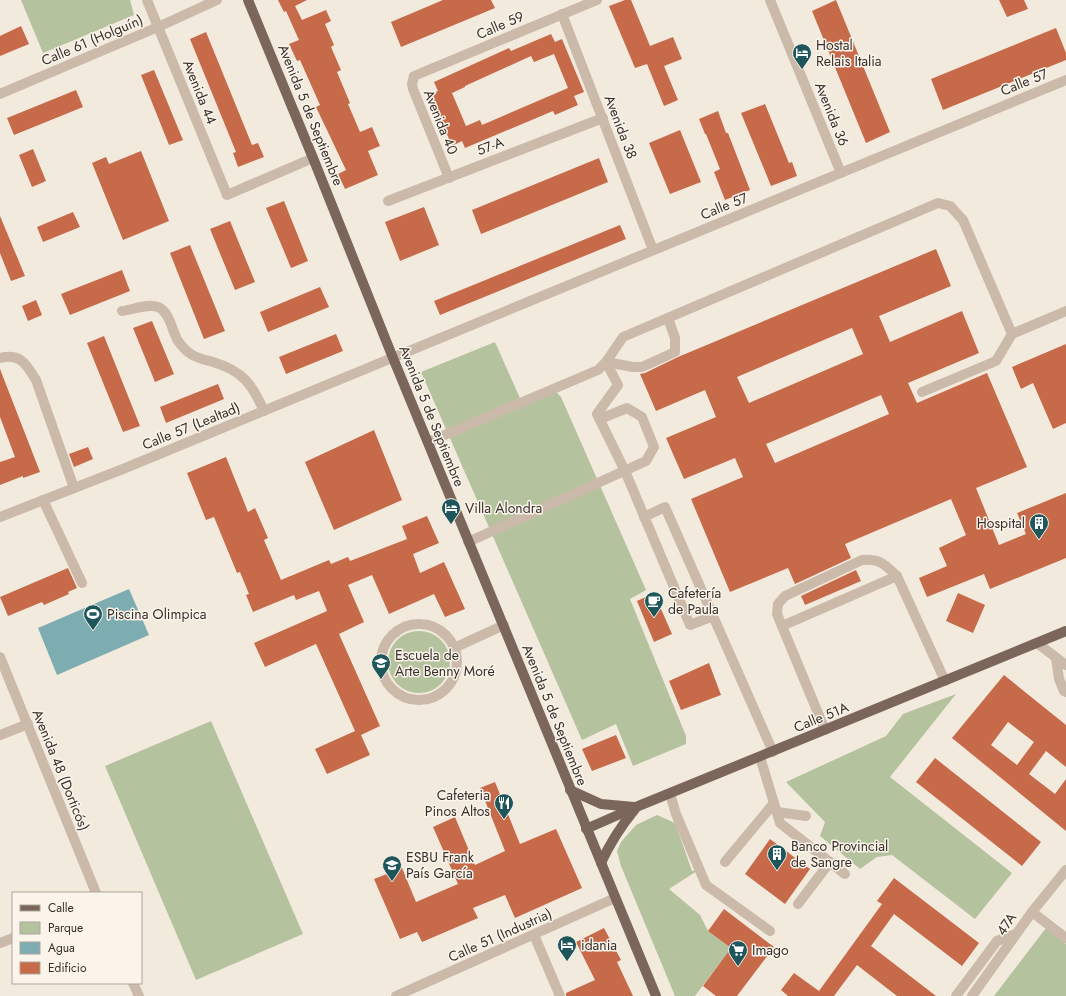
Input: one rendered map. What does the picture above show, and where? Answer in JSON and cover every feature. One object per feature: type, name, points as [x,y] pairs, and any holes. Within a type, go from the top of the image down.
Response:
[{"type":"main road","name":"Avenida 5 de Septiembre","points":[[248,0],[468,542],[504,625],[570,790],[656,996]]},
{"type":"main road","name":"Calle 51A","points":[[586,829],[636,807],[1066,631]]},
{"type":"main road","points":[[570,790],[601,804],[636,807]]},
{"type":"main road","points":[[600,863],[615,834],[636,807]]},
{"type":"street","name":"Avenida 44","points":[[147,0],[227,195],[313,158]]},
{"type":"street","name":"Calle 61 (Holguín)","points":[[0,94],[158,27],[217,0]]},
{"type":"street","name":"Calle 59","points":[[414,76],[597,0]]},
{"type":"street","name":"Avenida 36","points":[[770,0],[841,173]]},
{"type":"street","name":"Avenida 38","points":[[562,14],[653,250]]},
{"type":"street","name":"Avenida 40","points":[[414,76],[412,84],[413,89],[449,178]]},
{"type":"street","name":"Calle 57","points":[[393,358],[1066,80]]},
{"type":"street","name":"57-A","points":[[388,201],[603,118]]},
{"type":"street","points":[[428,442],[598,370],[606,362],[623,337],[938,203],[950,206],[963,220],[1012,334]]},
{"type":"street","points":[[122,311],[150,306],[157,307],[162,310],[167,316],[177,340],[189,354],[236,371],[247,381],[256,394],[264,411]]},
{"type":"street","points":[[922,392],[996,361],[1012,334],[1066,311]]},
{"type":"street","points":[[606,362],[633,367],[642,366],[675,352],[675,338],[668,318]]},
{"type":"street","points":[[0,358],[9,356],[19,358],[26,364],[36,380],[74,488]]},
{"type":"street","name":"Calle 57 (Lealtad)","points":[[0,517],[393,358]]},
{"type":"street","points":[[606,362],[618,385],[597,414],[625,471],[690,625],[713,616]]},
{"type":"street","points":[[468,542],[646,461],[654,447],[642,417],[627,408],[600,419]]},
{"type":"street","points":[[43,500],[82,583]]},
{"type":"street","points":[[644,517],[665,507],[773,752]]},
{"type":"street","points":[[825,730],[777,614],[778,604],[785,596],[862,560],[873,559],[886,565],[897,576],[945,681]]},
{"type":"street","points":[[782,626],[897,576]]},
{"type":"street","points":[[412,624],[425,624],[437,628],[448,636],[454,648],[457,659],[456,671],[451,682],[443,692],[433,698],[421,700],[409,699],[398,694],[389,686],[383,674],[381,661],[383,648],[390,637],[400,629],[412,624]]},
{"type":"street","points":[[454,648],[504,625]]},
{"type":"street","points":[[1036,643],[1066,665]]},
{"type":"street","name":"Avenida 48 (Dorticós)","points":[[0,657],[96,892]]},
{"type":"street","points":[[1056,658],[1059,679],[1064,691],[1066,692]]},
{"type":"street","points":[[0,735],[28,724]]},
{"type":"street","points":[[760,757],[780,823],[845,874]]},
{"type":"street","points":[[670,794],[676,814],[706,885],[770,931]]},
{"type":"street","points":[[775,808],[806,816]]},
{"type":"street","points":[[725,862],[775,808]]},
{"type":"street","points":[[798,904],[830,862]]},
{"type":"street","name":"47A","points":[[974,994],[1032,912],[1066,870]]},
{"type":"street","name":"Calle 51 (Industria)","points":[[396,996],[615,898]]},
{"type":"street","points":[[1032,912],[1066,938]]},
{"type":"street","points":[[956,996],[997,941],[1016,934]]},
{"type":"street","points":[[534,935],[560,996]]},
{"type":"street","points":[[0,943],[12,938]]},
{"type":"street","points":[[133,984],[138,996]]},
{"type":"street","points":[[964,986],[974,994]]},
{"type":"green space","points":[[21,0],[130,0],[134,15],[43,53]]},
{"type":"green space","points":[[495,342],[523,405],[555,391],[561,397],[646,590],[630,599],[686,736],[686,744],[633,766],[616,724],[582,740],[421,372]]},
{"type":"green space","points":[[413,631],[425,631],[441,640],[448,650],[450,662],[448,674],[441,684],[425,693],[413,693],[402,688],[393,679],[388,668],[388,656],[393,645],[402,636]]},
{"type":"green space","points":[[956,694],[890,777],[1012,873],[975,919],[892,855],[877,857],[860,869],[820,836],[825,822],[786,782],[886,736],[903,714]]},
{"type":"green space","points":[[211,721],[303,934],[196,980],[105,766]]},
{"type":"green space","points":[[657,815],[675,823],[692,871],[700,869],[669,889],[700,915],[708,931],[731,948],[695,996],[675,996],[621,866],[617,851],[621,842],[636,825]]},
{"type":"green space","points":[[1046,928],[1066,944],[1066,996],[994,996]]},
{"type":"water","name":"Piscina Olimpica","points":[[129,589],[149,635],[57,675],[38,628]]},
{"type":"building","points":[[278,0],[307,0],[295,6],[302,20],[326,10],[331,21],[325,24],[334,45],[331,47],[341,70],[337,72],[350,103],[348,104],[360,132],[372,127],[380,146],[368,151],[378,175],[345,189],[338,174],[346,170],[316,107],[320,105],[300,60],[297,61],[289,44],[299,40],[286,11],[284,12]]},
{"type":"building","points":[[443,0],[491,0],[495,8],[401,47],[391,22]]},
{"type":"building","points":[[625,0],[631,0],[650,46],[673,37],[682,59],[664,66],[678,100],[664,106],[647,64],[635,68],[609,6]]},
{"type":"building","points":[[836,0],[890,132],[866,143],[812,11]]},
{"type":"building","points":[[999,0],[1024,0],[1028,9],[1007,17]]},
{"type":"building","points":[[21,26],[29,44],[0,56],[0,36]]},
{"type":"building","points":[[1056,28],[1066,53],[1066,60],[943,110],[931,79]]},
{"type":"building","points":[[206,32],[252,145],[258,143],[264,157],[238,167],[233,153],[236,152],[190,39]]},
{"type":"building","points":[[551,34],[555,42],[562,39],[584,92],[574,96],[578,105],[555,115],[553,111],[465,148],[462,141],[452,146],[430,94],[438,91],[434,82],[509,48],[511,51]],"holes":[[[554,54],[568,88],[482,125],[480,120],[466,126],[452,93],[531,56],[534,62]]]},
{"type":"building","points":[[154,70],[183,140],[169,145],[141,75]]},
{"type":"building","points":[[76,90],[83,107],[14,135],[7,118]]},
{"type":"building","points":[[765,104],[789,163],[792,162],[797,176],[771,186],[741,113]]},
{"type":"building","points":[[718,111],[750,190],[725,200],[714,172],[720,169],[699,119]]},
{"type":"building","points":[[680,130],[701,182],[670,194],[649,143]]},
{"type":"building","points":[[33,149],[46,181],[32,187],[19,155]]},
{"type":"building","points":[[141,151],[169,221],[123,240],[92,163],[106,157],[109,164]]},
{"type":"building","points":[[599,158],[608,182],[481,234],[472,210]]},
{"type":"building","points":[[284,201],[308,261],[291,268],[266,208]]},
{"type":"building","points":[[424,207],[439,245],[400,261],[385,222]]},
{"type":"building","points":[[73,212],[80,227],[43,242],[37,227]]},
{"type":"building","points":[[0,216],[25,276],[11,281],[0,253]]},
{"type":"building","points":[[230,221],[255,282],[235,290],[210,229]]},
{"type":"building","points":[[620,225],[626,239],[440,315],[434,301]]},
{"type":"building","points":[[190,245],[225,331],[204,339],[170,253]]},
{"type":"building","points":[[936,249],[951,286],[879,316],[890,342],[962,311],[979,353],[908,383],[917,403],[987,373],[1027,467],[976,488],[999,545],[1026,534],[1017,513],[1066,493],[1066,558],[990,589],[984,574],[927,597],[919,578],[947,566],[939,548],[966,535],[951,499],[845,544],[851,558],[795,584],[788,568],[730,592],[691,499],[743,477],[735,458],[684,479],[666,438],[716,417],[705,390],[656,411],[640,374]],"holes":[[[852,328],[863,354],[749,403],[737,377]],[[881,395],[889,414],[775,463],[766,444]]]},
{"type":"building","points":[[122,270],[130,291],[70,315],[61,294]]},
{"type":"building","points":[[320,287],[329,307],[268,332],[260,312]]},
{"type":"building","points":[[36,300],[42,315],[28,321],[22,306]]},
{"type":"building","points":[[152,321],[174,374],[155,382],[133,328]]},
{"type":"building","points":[[336,334],[343,351],[286,374],[279,357]]},
{"type":"building","points":[[104,336],[140,426],[123,432],[87,343]]},
{"type":"building","points":[[1066,344],[1066,423],[1053,429],[1033,383],[1021,389],[1012,367]]},
{"type":"building","points":[[0,369],[40,472],[23,478],[23,476],[0,485],[0,462],[15,457],[0,417]]},
{"type":"building","points":[[218,384],[224,399],[166,423],[160,407]]},
{"type":"building","points":[[374,430],[402,500],[334,530],[305,462]]},
{"type":"building","points":[[88,447],[93,459],[74,467],[69,454]]},
{"type":"building","points":[[226,457],[248,512],[255,508],[268,538],[264,540],[281,580],[329,560],[331,564],[348,557],[350,561],[407,539],[402,526],[427,516],[439,543],[413,554],[420,573],[444,562],[465,609],[445,617],[434,594],[389,614],[372,575],[348,585],[364,622],[339,634],[380,726],[361,735],[370,755],[327,774],[315,749],[355,731],[316,644],[265,667],[254,643],[327,611],[319,591],[296,600],[294,595],[253,612],[246,595],[249,594],[240,572],[237,573],[214,517],[206,520],[187,473]]},
{"type":"building","points":[[68,568],[77,588],[68,592],[69,594],[44,605],[42,602],[8,616],[0,597]]},
{"type":"building","points":[[856,570],[861,581],[805,605],[801,596]]},
{"type":"building","name":"Cafetería de Paula","points":[[654,593],[672,634],[654,642],[637,601]]},
{"type":"building","points":[[958,593],[985,605],[973,633],[946,621]]},
{"type":"building","points":[[709,663],[721,695],[681,710],[669,681]]},
{"type":"building","points":[[1004,675],[1066,725],[1066,767],[1046,751],[1029,774],[1055,794],[1066,779],[1066,831],[952,738]],"holes":[[[1008,722],[1034,742],[1017,765],[991,745]]]},
{"type":"building","points":[[616,735],[626,758],[592,771],[582,749]]},
{"type":"building","points":[[935,758],[1041,842],[1022,866],[916,782]]},
{"type":"building","points":[[495,782],[520,844],[556,829],[582,888],[515,918],[505,895],[473,908],[478,918],[422,942],[417,932],[400,939],[374,879],[402,868],[416,902],[458,884],[433,827],[455,817],[475,865],[505,851],[480,788]]},
{"type":"building","name":"Banco Provincial de Sangre","points":[[770,839],[810,869],[785,904],[745,874]]},
{"type":"building","points":[[894,878],[979,943],[962,966],[894,914],[871,946],[936,996],[897,996],[857,965],[834,996],[788,996],[781,990],[794,973],[819,991],[882,904],[877,901]]},
{"type":"building","name":"Imago","points":[[724,909],[774,947],[737,996],[716,996],[703,986],[731,948],[708,931]]},
{"type":"building","points":[[604,928],[621,960],[617,962],[633,996],[566,996],[566,993],[595,980],[576,942]]},
{"type":"place","name":"Hostal Relais Italia","points":[[802,70]]},
{"type":"place","name":"Villa Alondra","points":[[451,525]]},
{"type":"place","name":"Hospital","points":[[1039,540]]},
{"type":"place","name":"Cafetería de Paula","points":[[654,618]]},
{"type":"place","name":"Piscina Olimpica","points":[[93,631]]},
{"type":"place","name":"Escuela de Arte Benny Moré","points":[[381,680]]},
{"type":"place","name":"Cafeteria Pinos Altos","points":[[504,820]]},
{"type":"place","name":"Banco Provincial de Sangre","points":[[777,871]]},
{"type":"place","name":"ESBU Frank País García","points":[[392,882]]},
{"type":"place","name":"idania","points":[[567,962]]},
{"type":"place","name":"Imago","points":[[738,967]]}]
